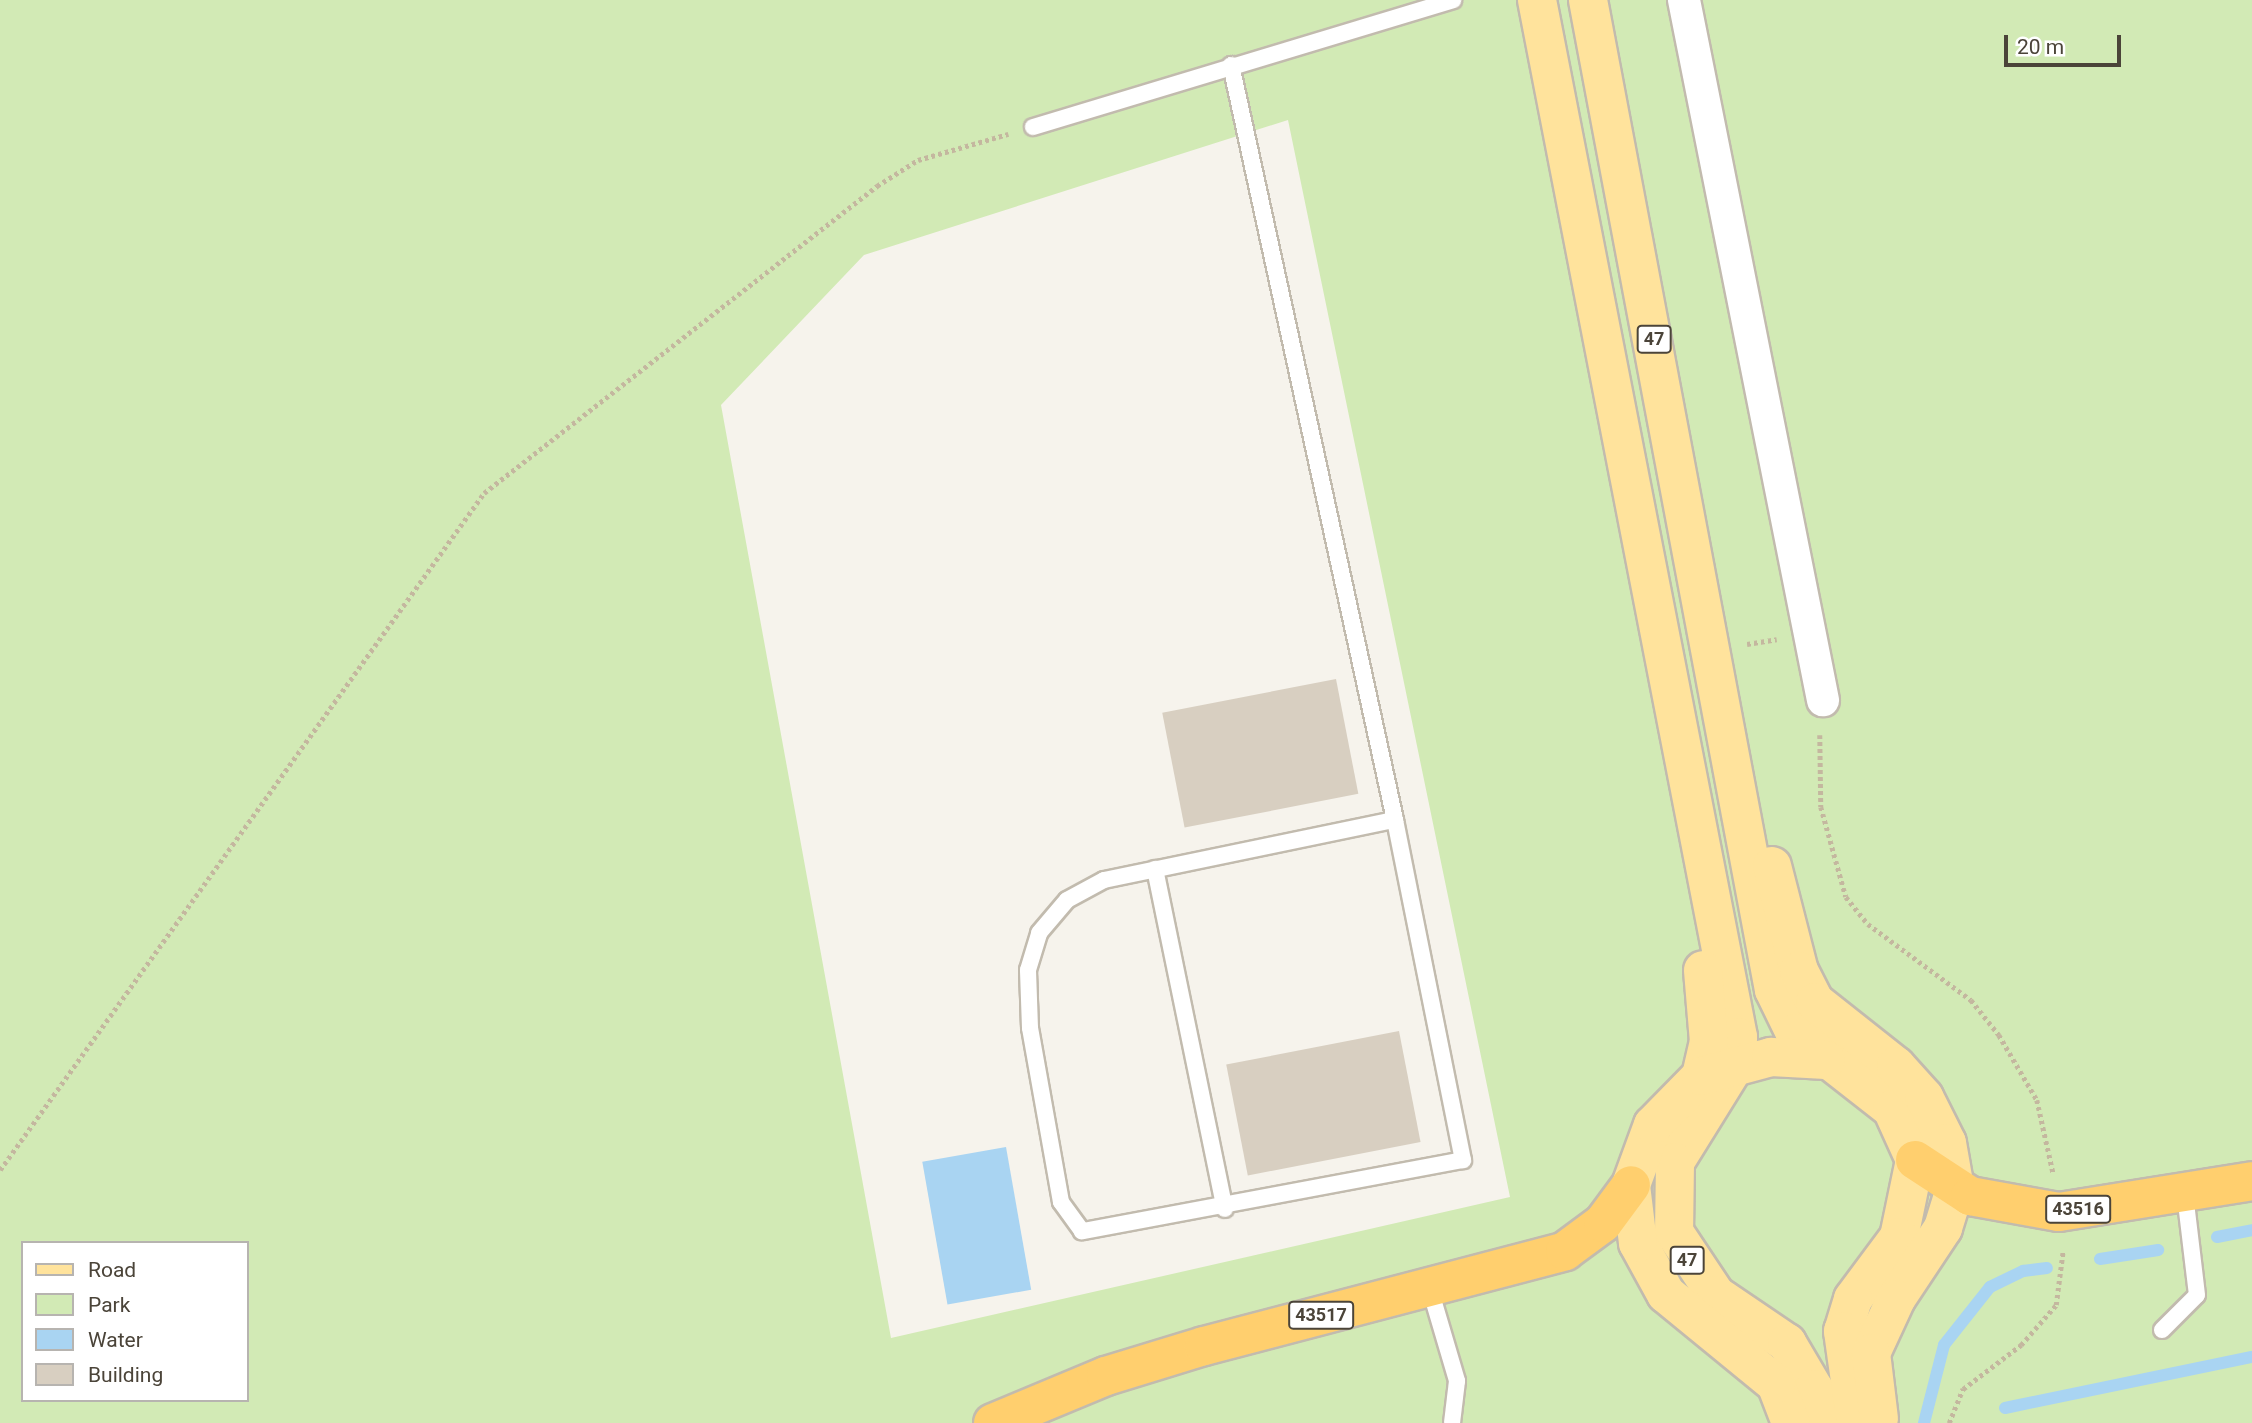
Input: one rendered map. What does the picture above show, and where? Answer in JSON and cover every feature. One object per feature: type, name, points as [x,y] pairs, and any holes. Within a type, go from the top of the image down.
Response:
[{"type":"highway","name":"43516","points":[[1915,1160],[1955,1189],[1998,1205],[2059,1212],[2185,1194],[2252,1181]]},
{"type":"highway","name":"43517","points":[[993,1423],[1105,1376],[1565,1251],[1603,1223],[1631,1185]]},
{"type":"main road","name":"47","points":[[1538,0],[1715,898],[1737,1062],[1675,1162],[1674,1231],[1684,1255],[1716,1295],[1787,1343],[1814,1389],[1821,1423]]},
{"type":"main road","name":"47","points":[[1588,0],[1716,664],[1774,990],[1795,1033],[1826,1060],[1892,1109],[1915,1160]]},
{"type":"main road","name":"47","points":[[1716,664],[1798,971],[1833,1020],[1896,1066],[1924,1097],[1947,1143],[1955,1189]]},
{"type":"main road","name":"47","points":[[1673,690],[1692,903],[1707,990],[1709,1042],[1701,1076]]},
{"type":"main road","name":"47","points":[[1791,1423],[1776,1384],[1666,1294],[1638,1243],[1631,1185],[1653,1125],[1701,1076],[1737,1062],[1802,1055],[1826,1060]]},
{"type":"main road","points":[[1856,1423],[1843,1331],[1853,1299],[1899,1237],[1915,1160]]},
{"type":"main road","points":[[1880,1423],[1871,1353],[1896,1299],[1927,1261],[1955,1189]]},
{"type":"street","points":[[1685,0],[1812,633],[1823,700]]},
{"type":"lane","points":[[1033,127],[1448,1]]},
{"type":"lane","points":[[1231,65],[1395,820],[1463,1160],[1225,1209],[1082,1231],[1061,1202],[1030,1028],[1032,958],[1039,933],[1066,900],[1104,880],[1395,820]]},
{"type":"lane","points":[[1155,869],[1225,1209]]},
{"type":"lane","points":[[2162,1330],[2197,1295],[2185,1194]]},
{"type":"lane","points":[[1430,1289],[1457,1381],[1452,1423]]},
{"type":"path","points":[[0,1170],[484,493],[877,186],[918,160],[1033,127]]},
{"type":"path","points":[[1716,664],[1812,633]]},
{"type":"green space","points":[[0,0],[2252,0],[2252,1423],[0,1423]],"holes":[[[1288,120],[1510,1197],[891,1338],[721,405],[864,255]]]},
{"type":"water","points":[[1006,1147],[1031,1290],[947,1305],[922,1162]]},
{"type":"building","points":[[1336,679],[1358,794],[1185,828],[1162,713]]},
{"type":"building","points":[[1399,1031],[1421,1142],[1248,1176],[1226,1065]]},
{"type":"waterway","points":[[2217,1237],[2252,1230]]},
{"type":"waterway","points":[[2100,1259],[2158,1250]]},
{"type":"waterway","points":[[1924,1423],[1944,1345],[1990,1287],[2023,1271],[2047,1268]]},
{"type":"waterway","points":[[2005,1408],[2252,1357]]}]
